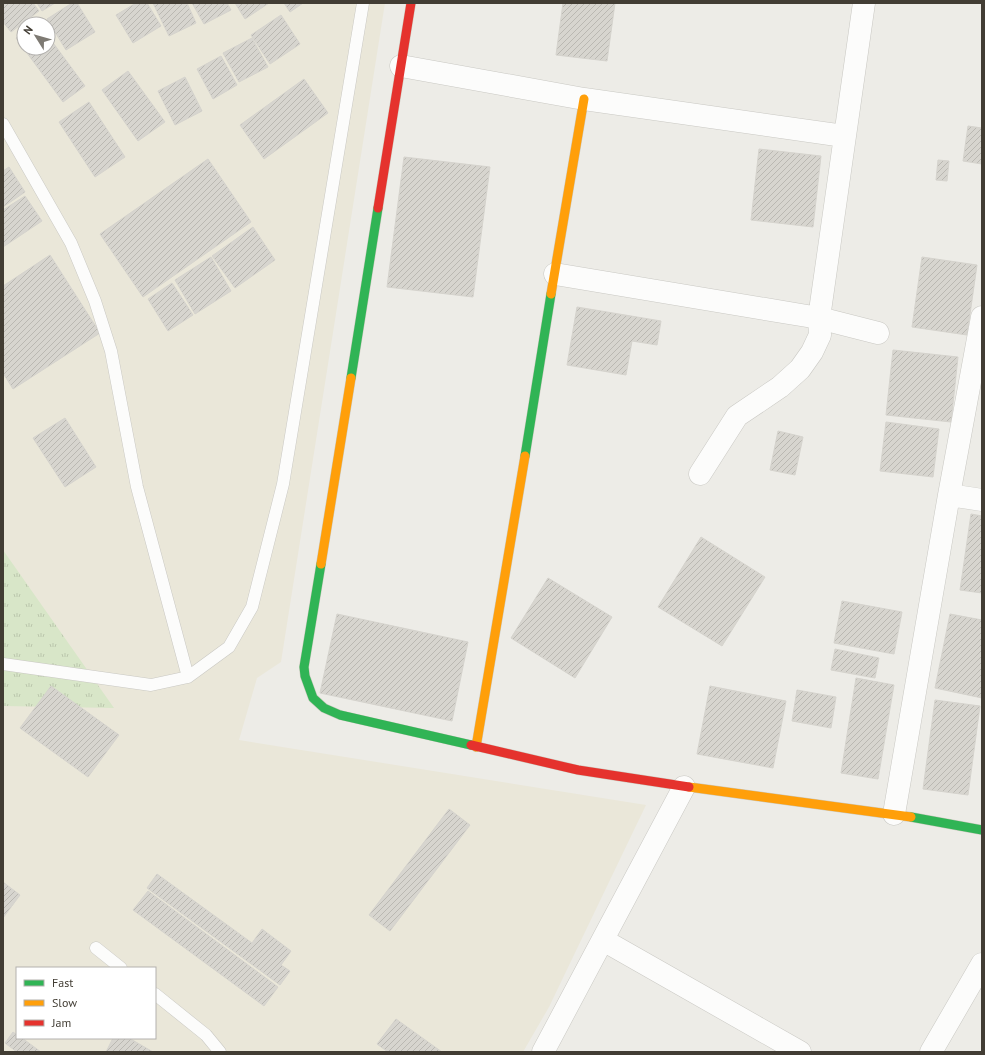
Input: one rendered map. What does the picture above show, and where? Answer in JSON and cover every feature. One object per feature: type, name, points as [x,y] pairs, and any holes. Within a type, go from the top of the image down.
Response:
[{"type":"street","points":[[411,3],[304,667],[305,680],[309,692],[317,703],[328,711],[578,770],[684,787],[894,814],[982,830]]},
{"type":"street","points":[[700,474],[737,416],[780,387],[800,369],[812,352],[820,335],[819,318],[864,3]]},
{"type":"street","points":[[401,66],[584,99],[844,136]]},
{"type":"street","points":[[476,747],[584,99]]},
{"type":"street","points":[[554,274],[819,318],[878,333]]},
{"type":"street","points":[[894,814],[949,494],[982,317]]},
{"type":"street","points":[[949,494],[982,500]]},
{"type":"street","points":[[543,1052],[684,787]]},
{"type":"street","points":[[602,940],[800,1052]]},
{"type":"street","points":[[931,1052],[982,964]]},
{"type":"lane","points":[[3,664],[151,685],[188,678],[229,647],[252,607],[283,484],[363,3]]},
{"type":"lane","points":[[3,124],[71,243],[95,301],[111,351],[137,487],[188,678]]},
{"type":"lane","points":[[96,948],[120,967]]},
{"type":"lane","points":[[156,995],[206,1035],[220,1052]]},
{"type":"shaded area","points":[[3,3],[385,3],[281,662],[257,678],[239,740],[646,805],[549,1007],[523,1052],[3,1052]]},
{"type":"green space","points":[[3,550],[114,708],[3,706]]},
{"type":"building","points":[[33,3],[39,11],[32,16],[16,16],[16,28],[11,32],[3,22],[3,4]]},
{"type":"building","points":[[37,3],[55,3],[42,11]]},
{"type":"building","points":[[72,3],[77,3],[95,32],[66,50],[56,34],[56,16],[52,16]]},
{"type":"building","points":[[136,3],[147,3],[161,26],[133,43],[116,15]]},
{"type":"building","points":[[153,3],[187,3],[196,23],[169,36]]},
{"type":"building","points":[[192,3],[227,3],[231,10],[204,24]]},
{"type":"building","points":[[235,3],[269,3],[245,19]]},
{"type":"building","points":[[284,3],[303,3],[290,12]]},
{"type":"building","points":[[563,3],[615,3],[607,61],[556,55]]},
{"type":"building","points":[[281,15],[300,44],[270,64],[251,35]]},
{"type":"building","points":[[252,38],[268,67],[239,82],[223,53]]},
{"type":"building","points":[[56,47],[85,86],[63,102],[29,56],[56,56]]},
{"type":"building","points":[[221,56],[237,85],[213,99],[197,69]]},
{"type":"building","points":[[128,71],[165,122],[138,141],[102,90]]},
{"type":"building","points":[[185,77],[202,111],[175,125],[158,91]]},
{"type":"building","points":[[304,79],[328,113],[264,159],[240,125]]},
{"type":"building","points":[[89,102],[125,157],[95,177],[59,122]]},
{"type":"building","points":[[968,126],[982,128],[982,164],[963,161]]},
{"type":"building","points":[[759,149],[821,156],[813,227],[751,220]]},
{"type":"building","points":[[404,157],[490,167],[473,297],[387,287]]},
{"type":"building","points":[[208,159],[251,222],[143,297],[100,234]]},
{"type":"building","points":[[938,160],[949,161],[947,181],[936,180]]},
{"type":"building","points":[[9,167],[25,192],[3,207],[3,171]]},
{"type":"building","points":[[25,196],[42,221],[3,247],[3,210]]},
{"type":"building","points":[[253,227],[275,260],[235,288],[212,256]]},
{"type":"building","points":[[50,255],[100,333],[13,389],[3,373],[3,286]]},
{"type":"building","points":[[211,257],[231,291],[195,314],[175,280]]},
{"type":"building","points":[[922,257],[977,265],[967,335],[912,327]]},
{"type":"building","points":[[172,283],[193,315],[168,331],[148,299]]},
{"type":"building","points":[[577,307],[661,321],[657,345],[632,341],[626,375],[567,365]]},
{"type":"building","points":[[893,350],[958,357],[951,422],[886,415]]},
{"type":"building","points":[[65,418],[96,467],[65,487],[33,438]]},
{"type":"building","points":[[886,422],[939,429],[933,477],[880,471]]},
{"type":"building","points":[[778,431],[803,437],[795,475],[770,470]]},
{"type":"building","points":[[971,514],[982,516],[982,593],[960,590]]},
{"type":"building","points":[[701,537],[765,577],[722,646],[658,607]]},
{"type":"building","points":[[548,578],[612,617],[575,678],[511,638]]},
{"type":"building","points":[[842,601],[902,612],[894,654],[834,643]]},
{"type":"building","points":[[337,614],[468,642],[452,721],[320,693]]},
{"type":"building","points":[[950,614],[982,620],[982,698],[935,688]]},
{"type":"building","points":[[835,649],[879,658],[875,678],[831,670]]},
{"type":"building","points":[[856,678],[894,685],[878,779],[841,773]]},
{"type":"building","points":[[51,686],[119,735],[88,777],[20,728]]},
{"type":"building","points":[[710,686],[786,701],[773,768],[697,754]]},
{"type":"building","points":[[797,690],[836,697],[831,728],[792,721]]},
{"type":"building","points":[[935,700],[980,706],[968,795],[923,789]]},
{"type":"building","points":[[449,809],[470,825],[390,931],[369,915]]},
{"type":"building","points":[[157,874],[252,943],[262,929],[291,951],[281,965],[290,971],[280,985],[147,888]]},
{"type":"building","points":[[3,882],[20,895],[3,918]]},
{"type":"building","points":[[148,891],[278,987],[264,1006],[133,910]]},
{"type":"building","points":[[396,1019],[442,1052],[388,1052],[377,1044]]},
{"type":"building","points":[[13,1032],[16,1034],[16,1039],[23,1039],[41,1052],[17,1052],[5,1043]]},
{"type":"building","points":[[112,1039],[131,1039],[153,1052],[106,1052]]},
{"type":"traffic: fast","points":[[351,378],[378,208]]},
{"type":"traffic: fast","points":[[525,456],[551,294]]},
{"type":"traffic: fast","points":[[321,564],[304,667],[305,676],[313,698],[324,708],[340,715],[471,745]]},
{"type":"traffic: fast","points":[[911,817],[982,830]]},
{"type":"traffic: slow","points":[[551,294],[584,99]]},
{"type":"traffic: slow","points":[[321,564],[351,378]]},
{"type":"traffic: slow","points":[[476,747],[525,456]]},
{"type":"traffic: slow","points":[[689,787],[911,817]]},
{"type":"traffic: jam","points":[[378,208],[411,3]]},
{"type":"traffic: jam","points":[[471,745],[578,770],[689,787]]}]
